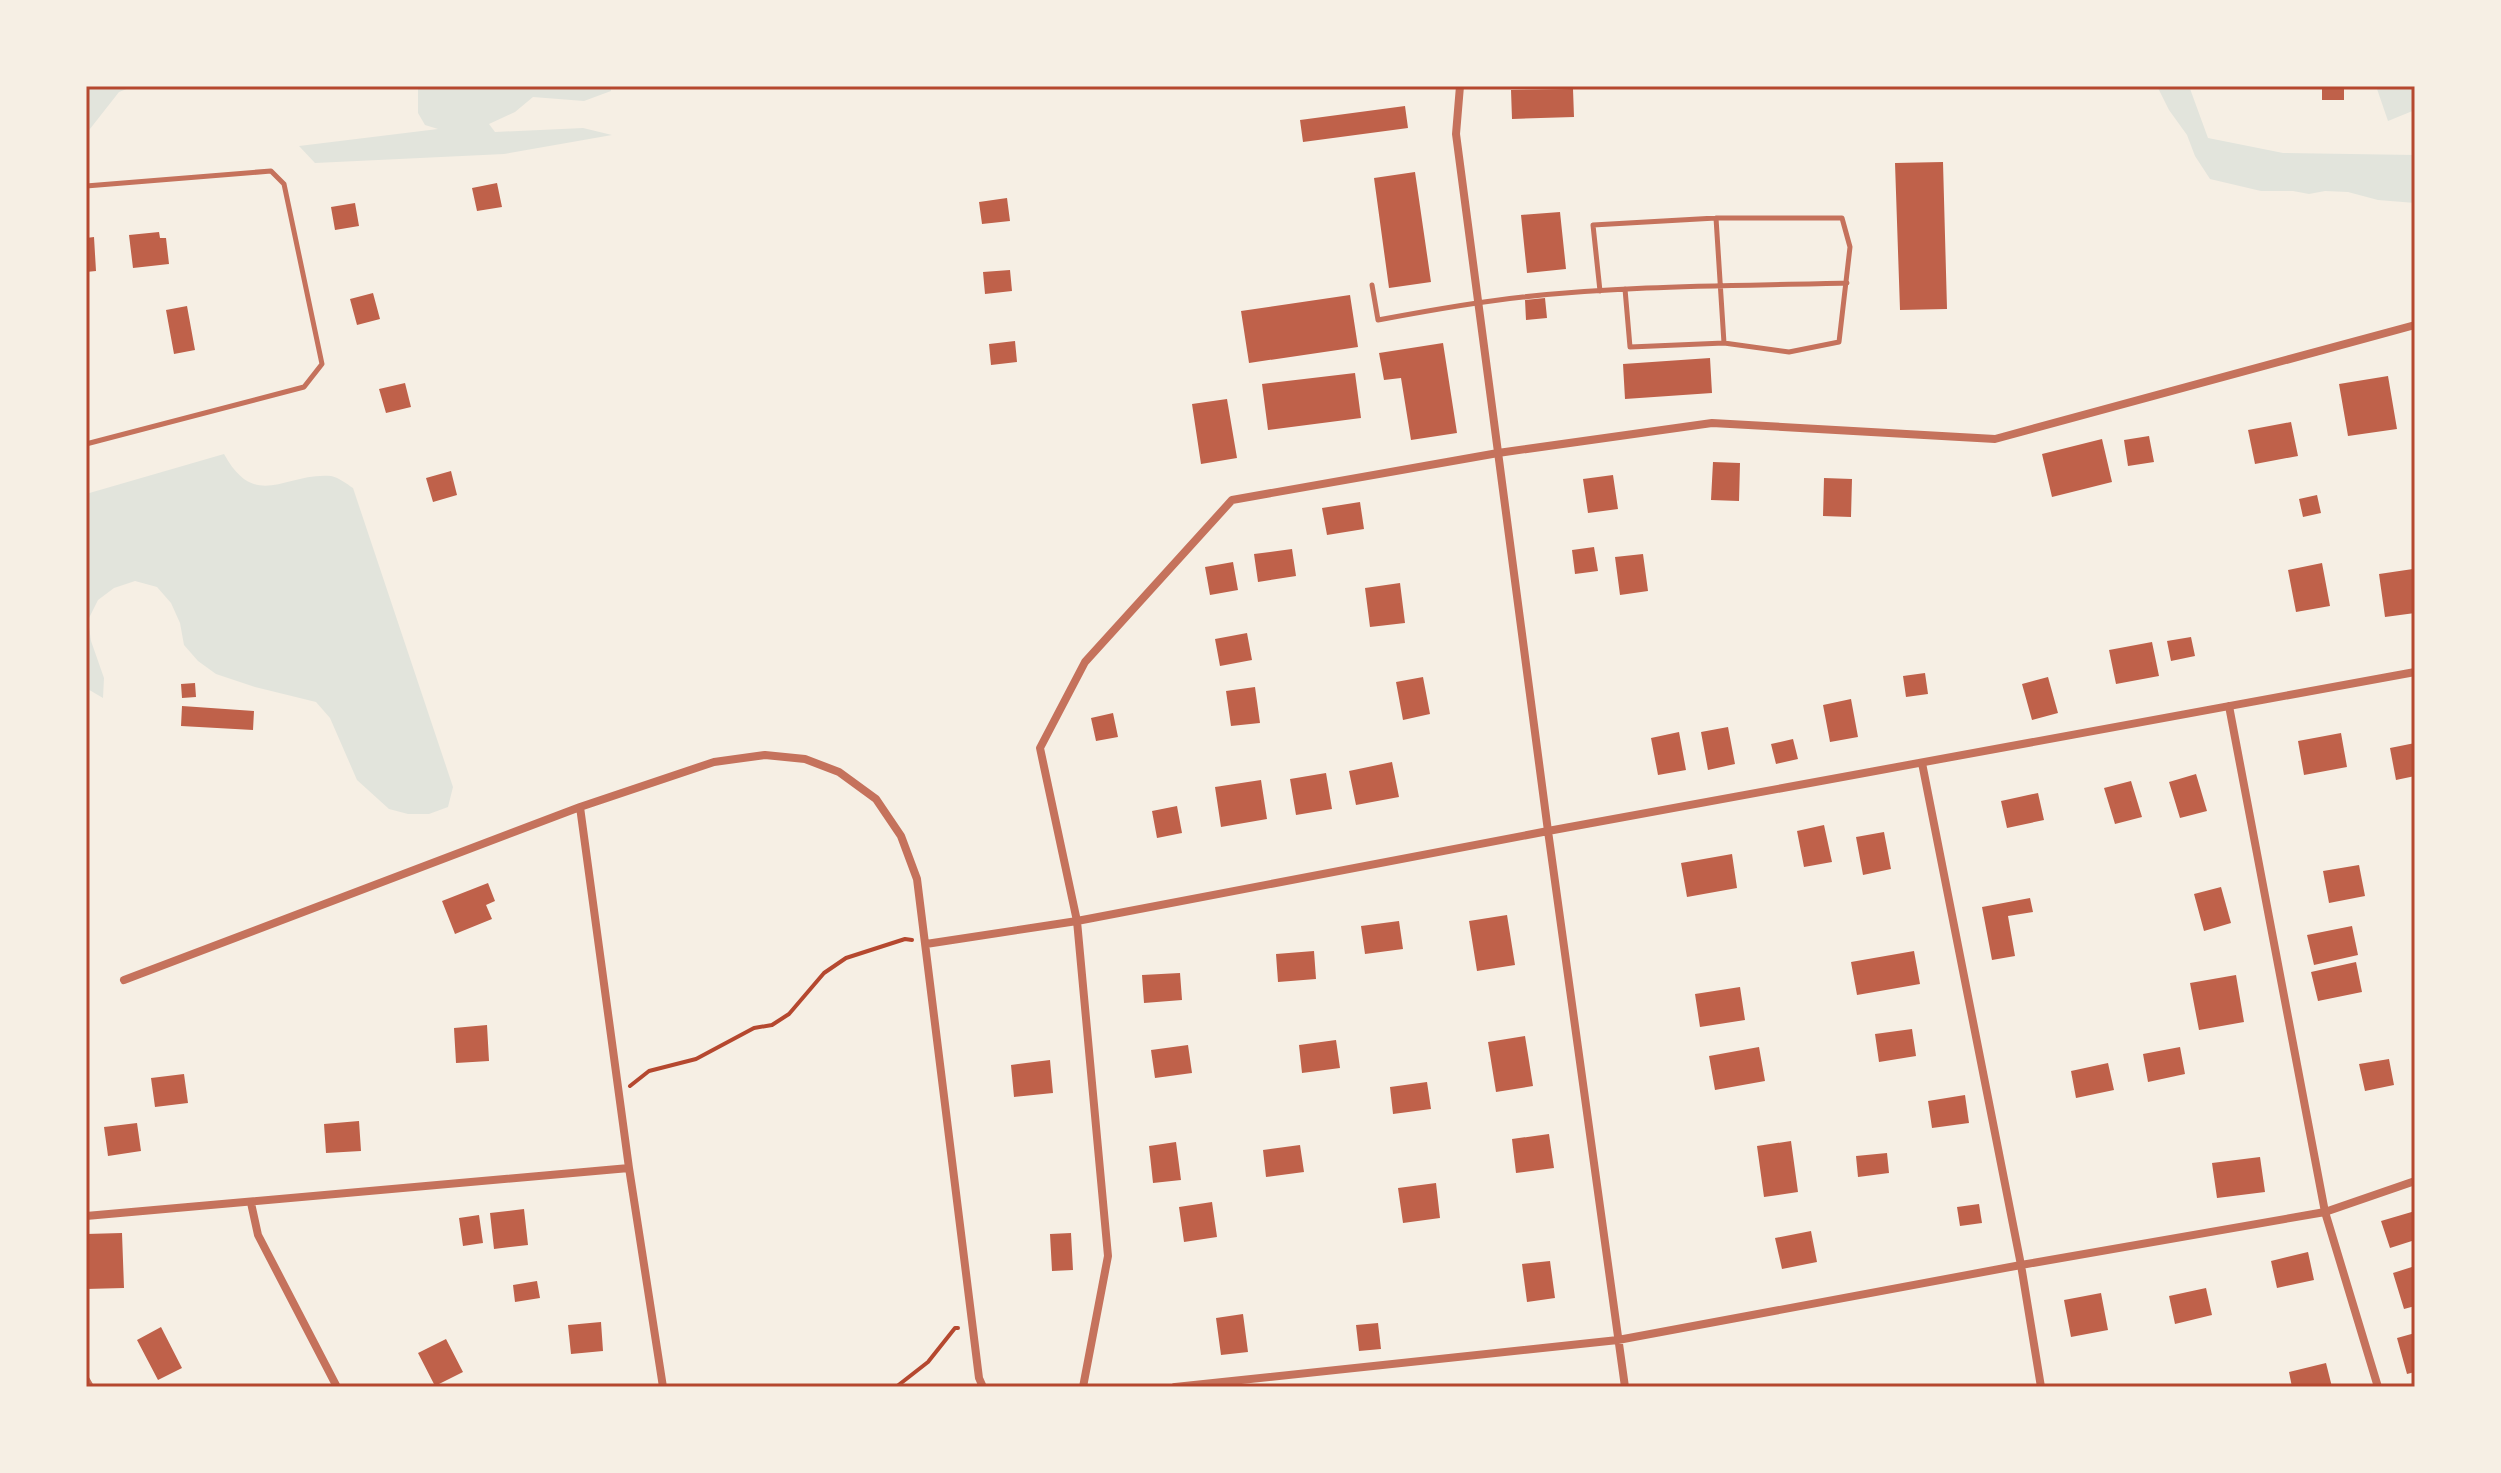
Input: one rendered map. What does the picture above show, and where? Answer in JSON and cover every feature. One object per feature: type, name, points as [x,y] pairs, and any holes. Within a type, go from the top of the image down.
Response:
[{"type":"street","points":[[1460,86],[1456,134],[1625,1387]]},
{"type":"street","points":[[1083,1387],[1108,1256],[1077,921],[1040,748],[1085,662],[1232,500],[1498,453],[1712,423],[1995,439],[2415,325]]},
{"type":"street","points":[[926,944],[1077,921],[2415,672]]},
{"type":"street","points":[[2229,706],[2325,1212],[2378,1387]]},
{"type":"street","points":[[124,980],[580,807],[714,762],[765,755],[805,759],[839,772],[876,799],[901,836],[917,879],[979,1378],[983,1387]]},
{"type":"street","points":[[1922,763],[2021,1265],[2041,1387]]},
{"type":"street","points":[[580,807],[629,1168],[663,1387]]},
{"type":"street","points":[[86,1216],[629,1168]]},
{"type":"street","points":[[1175,1387],[1618,1340],[2325,1212],[2415,1181]]},
{"type":"street","points":[[251,1203],[258,1235],[337,1387]]},
{"type":"street","points":[[86,1380],[90,1387]]},
{"type":"lane","points":[[86,186],[271,171],[284,184],[322,364],[304,387],[86,444]]},
{"type":"lane","points":[[1600,291],[1593,225],[1716,218],[1842,218],[1850,247],[1839,342],[1789,352],[1724,343],[1630,347],[1625,289]]},
{"type":"lane","points":[[1716,218],[1724,343]]},
{"type":"lane","points":[[1372,285],[1378,320],[1525,296],[1625,289],[1847,283]]},
{"type":"path","points":[[619,1096],[649,1071],[696,1059],[754,1028],[772,1025],[789,1014],[824,973],[846,958],[905,939],[926,944]]},
{"type":"path","points":[[896,1387],[928,1362],[955,1328],[973,1328]]},
{"type":"shaded area","points":[[86,86],[134,86],[119,92],[86,134]]},
{"type":"shaded area","points":[[418,86],[610,86],[611,91],[584,101],[533,97],[515,112],[489,124],[495,132],[583,128],[612,135],[504,154],[315,163],[299,146],[438,129],[425,125],[418,113]]},
{"type":"shaded area","points":[[2157,86],[2189,86],[2208,138],[2283,153],[2415,155],[2415,203],[2378,200],[2348,192],[2309,194],[2261,191],[2210,179]]},
{"type":"shaded area","points":[[2376,86],[2415,86],[2415,110],[2388,121]]},
{"type":"shaded area","points":[[224,454],[236,471],[248,481],[260,485],[331,476],[353,488],[453,787],[448,807],[429,814],[408,814],[389,809],[357,780],[330,718],[316,702],[216,674],[198,661],[184,645],[180,623],[171,603],[157,587],[135,581],[114,588],[98,600],[88,620],[91,641],[104,678],[103,698],[86,688],[86,494]]},
{"type":"building","points":[[2322,86],[2344,86],[2344,100],[2322,100]]},
{"type":"building","points":[[1573,89],[1574,117],[1512,119],[1511,90]]},
{"type":"building","points":[[1405,106],[1408,128],[1303,142],[1300,120]]},
{"type":"building","points":[[1943,162],[1947,309],[1900,310],[1895,163]]},
{"type":"building","points":[[1415,172],[1431,282],[1389,288],[1374,178]]},
{"type":"building","points":[[497,183],[502,207],[477,211],[472,188]]},
{"type":"building","points":[[1007,198],[1010,221],[982,224],[979,202]]},
{"type":"building","points":[[355,203],[359,226],[335,230],[331,207]]},
{"type":"building","points":[[1560,212],[1566,269],[1527,273],[1521,215]]},
{"type":"building","points":[[159,232],[160,238],[166,238],[169,264],[133,268],[129,235]]},
{"type":"building","points":[[94,237],[96,271],[86,272],[86,238]]},
{"type":"building","points":[[1010,270],[1012,291],[985,294],[983,272]]},
{"type":"building","points":[[373,293],[380,319],[357,325],[350,299]]},
{"type":"building","points":[[1350,295],[1358,347],[1249,363],[1241,311]]},
{"type":"building","points":[[1545,298],[1547,318],[1526,320],[1525,300]]},
{"type":"building","points":[[187,306],[195,350],[174,354],[166,310]]},
{"type":"building","points":[[1015,341],[1017,362],[991,365],[989,344]]},
{"type":"building","points":[[1443,343],[1457,433],[1411,440],[1401,378],[1384,380],[1379,353]]},
{"type":"building","points":[[1710,358],[1712,393],[1625,399],[1623,364]]},
{"type":"building","points":[[1355,373],[1361,418],[1268,430],[1262,384]]},
{"type":"building","points":[[2388,376],[2397,429],[2348,436],[2339,384]]},
{"type":"building","points":[[405,383],[411,407],[386,413],[379,389]]},
{"type":"building","points":[[1227,399],[1237,458],[1201,464],[1192,404]]},
{"type":"building","points":[[2291,422],[2298,456],[2255,464],[2248,430]]},
{"type":"building","points":[[2149,436],[2154,462],[2128,466],[2124,440]]},
{"type":"building","points":[[2102,439],[2112,482],[2052,497],[2042,454]]},
{"type":"building","points":[[1713,462],[1740,463],[1739,501],[1711,500]]},
{"type":"building","points":[[451,471],[457,495],[433,502],[426,478]]},
{"type":"building","points":[[1613,475],[1618,509],[1588,513],[1583,479]]},
{"type":"building","points":[[1824,478],[1852,479],[1851,517],[1823,516]]},
{"type":"building","points":[[2317,495],[2321,513],[2303,517],[2299,499]]},
{"type":"building","points":[[1360,502],[1364,529],[1327,535],[1322,508]]},
{"type":"building","points":[[1594,547],[1598,571],[1575,574],[1572,550]]},
{"type":"building","points":[[1292,549],[1296,576],[1258,582],[1254,554]]},
{"type":"building","points":[[1643,554],[1648,591],[1620,595],[1615,557]]},
{"type":"building","points":[[1233,562],[1238,590],[1210,595],[1205,567]]},
{"type":"building","points":[[2322,563],[2330,606],[2296,612],[2288,570]]},
{"type":"building","points":[[2413,569],[2415,613],[2385,617],[2379,574]]},
{"type":"building","points":[[1400,583],[1405,623],[1370,627],[1365,588]]},
{"type":"building","points":[[1247,633],[1252,660],[1220,666],[1215,639]]},
{"type":"building","points":[[2191,637],[2195,656],[2171,661],[2167,641]]},
{"type":"building","points":[[2152,642],[2159,676],[2116,684],[2109,650]]},
{"type":"building","points":[[1925,673],[1928,694],[1906,697],[1903,676]]},
{"type":"building","points":[[1423,677],[1430,714],[1403,720],[1396,682]]},
{"type":"building","points":[[2048,677],[2058,713],[2032,720],[2022,684]]},
{"type":"building","points":[[195,683],[196,697],[182,698],[181,684]]},
{"type":"building","points":[[1255,687],[1260,723],[1231,726],[1226,691]]},
{"type":"building","points":[[1851,699],[1858,737],[1830,742],[1823,705]]},
{"type":"building","points":[[182,706],[254,711],[253,730],[181,726]]},
{"type":"building","points":[[1113,713],[1118,737],[1096,741],[1091,718]]},
{"type":"building","points":[[1728,727],[1735,764],[1708,770],[1701,732]]},
{"type":"building","points":[[1679,732],[1686,770],[1658,775],[1651,738]]},
{"type":"building","points":[[2341,733],[2347,767],[2304,775],[2298,741]]},
{"type":"building","points":[[1793,739],[1798,759],[1776,764],[1771,744]]},
{"type":"building","points":[[2415,743],[2415,776],[2396,780],[2390,748]]},
{"type":"building","points":[[1392,762],[1399,797],[1356,805],[1349,771]]},
{"type":"building","points":[[1326,773],[1332,809],[1296,815],[1290,779]]},
{"type":"building","points":[[2196,774],[2207,811],[2180,818],[2169,782]]},
{"type":"building","points":[[1261,780],[1267,819],[1221,827],[1215,787]]},
{"type":"building","points":[[2131,781],[2142,817],[2115,824],[2104,788]]},
{"type":"building","points":[[2038,793],[2044,820],[2007,828],[2001,801]]},
{"type":"building","points":[[1177,806],[1182,833],[1157,838],[1152,811]]},
{"type":"building","points":[[1824,825],[1832,862],[1804,867],[1797,831]]},
{"type":"building","points":[[1884,832],[1891,869],[1863,875],[1856,837]]},
{"type":"building","points":[[1732,854],[1737,888],[1687,897],[1681,863]]},
{"type":"building","points":[[2359,865],[2365,896],[2329,903],[2323,871]]},
{"type":"building","points":[[488,883],[495,901],[486,905],[492,919],[455,934],[442,901]]},
{"type":"building","points":[[2221,887],[2231,923],[2204,931],[2194,894]]},
{"type":"building","points":[[2030,898],[2033,912],[2008,916],[2015,956],[1992,960],[1982,907]]},
{"type":"building","points":[[1507,915],[1515,965],[1477,971],[1469,921]]},
{"type":"building","points":[[1399,921],[1403,949],[1365,954],[1361,926]]},
{"type":"building","points":[[2352,926],[2358,955],[2314,965],[2307,935]]},
{"type":"building","points":[[1314,951],[1316,979],[1278,982],[1276,954]]},
{"type":"building","points":[[1914,951],[1920,984],[1857,995],[1851,962]]},
{"type":"building","points":[[2356,962],[2362,992],[2318,1001],[2311,972]]},
{"type":"building","points":[[1180,973],[1182,1000],[1144,1003],[1142,975]]},
{"type":"building","points":[[2236,975],[2244,1022],[2199,1030],[2190,983]]},
{"type":"building","points":[[1740,987],[1745,1020],[1700,1027],[1695,994]]},
{"type":"building","points":[[487,1025],[489,1061],[456,1063],[454,1028]]},
{"type":"building","points":[[1912,1029],[1916,1056],[1879,1062],[1875,1034]]},
{"type":"building","points":[[1525,1036],[1533,1086],[1496,1092],[1488,1042]]},
{"type":"building","points":[[1336,1040],[1340,1068],[1302,1073],[1299,1045]]},
{"type":"building","points":[[1188,1045],[1192,1073],[1155,1078],[1151,1050]]},
{"type":"building","points":[[1759,1047],[1765,1081],[1715,1090],[1709,1056]]},
{"type":"building","points":[[2180,1047],[2185,1074],[2148,1082],[2143,1054]]},
{"type":"building","points":[[2389,1059],[2394,1085],[2365,1091],[2359,1064]]},
{"type":"building","points":[[1050,1060],[1053,1093],[1014,1097],[1011,1065]]},
{"type":"building","points":[[2108,1063],[2114,1090],[2076,1098],[2071,1071]]},
{"type":"building","points":[[184,1074],[188,1103],[155,1107],[151,1078]]},
{"type":"building","points":[[1427,1082],[1431,1109],[1393,1114],[1390,1087]]},
{"type":"building","points":[[1965,1095],[1969,1123],[1932,1128],[1928,1101]]},
{"type":"building","points":[[359,1121],[361,1151],[326,1153],[324,1124]]},
{"type":"building","points":[[137,1123],[141,1151],[108,1156],[104,1127]]},
{"type":"building","points":[[1549,1134],[1554,1168],[1516,1173],[1512,1139]]},
{"type":"building","points":[[1791,1141],[1798,1192],[1764,1197],[1757,1146]]},
{"type":"building","points":[[1176,1142],[1181,1180],[1153,1183],[1149,1146]]},
{"type":"building","points":[[1300,1145],[1304,1172],[1266,1177],[1263,1150]]},
{"type":"building","points":[[1887,1153],[1889,1173],[1858,1177],[1856,1156]]},
{"type":"building","points":[[2260,1157],[2265,1192],[2217,1198],[2212,1163]]},
{"type":"building","points":[[1436,1183],[1440,1218],[1403,1223],[1398,1188]]},
{"type":"building","points":[[1212,1202],[1217,1237],[1184,1242],[1179,1207]]},
{"type":"building","points":[[1979,1204],[1982,1223],[1960,1226],[1957,1207]]},
{"type":"building","points":[[524,1209],[528,1245],[494,1249],[490,1213]]},
{"type":"building","points":[[2415,1211],[2415,1240],[2390,1248],[2381,1221]]},
{"type":"building","points":[[479,1215],[483,1243],[463,1246],[459,1218]]},
{"type":"building","points":[[1811,1231],[1817,1262],[1782,1269],[1775,1238]]},
{"type":"building","points":[[122,1233],[124,1288],[86,1289],[86,1234]]},
{"type":"building","points":[[1071,1233],[1073,1270],[1052,1271],[1050,1234]]},
{"type":"building","points":[[2308,1252],[2314,1280],[2277,1288],[2271,1261]]},
{"type":"building","points":[[1550,1261],[1555,1298],[1527,1302],[1522,1264]]},
{"type":"building","points":[[2415,1266],[2415,1306],[2404,1309],[2393,1273]]},
{"type":"building","points":[[537,1281],[540,1298],[515,1302],[513,1285]]},
{"type":"building","points":[[2206,1288],[2212,1315],[2175,1324],[2169,1296]]},
{"type":"building","points":[[2101,1293],[2108,1330],[2071,1337],[2064,1300]]},
{"type":"building","points":[[1243,1314],[1248,1352],[1221,1355],[1216,1318]]},
{"type":"building","points":[[601,1322],[603,1351],[571,1354],[568,1325]]},
{"type":"building","points":[[1378,1323],[1381,1349],[1359,1351],[1356,1325]]},
{"type":"building","points":[[161,1327],[182,1368],[158,1380],[137,1340]]},
{"type":"building","points":[[2415,1333],[2415,1372],[2407,1374],[2397,1338]]},
{"type":"building","points":[[446,1339],[463,1372],[435,1386],[418,1353]]},
{"type":"building","points":[[2326,1363],[2332,1387],[2292,1387],[2289,1372]]}]
